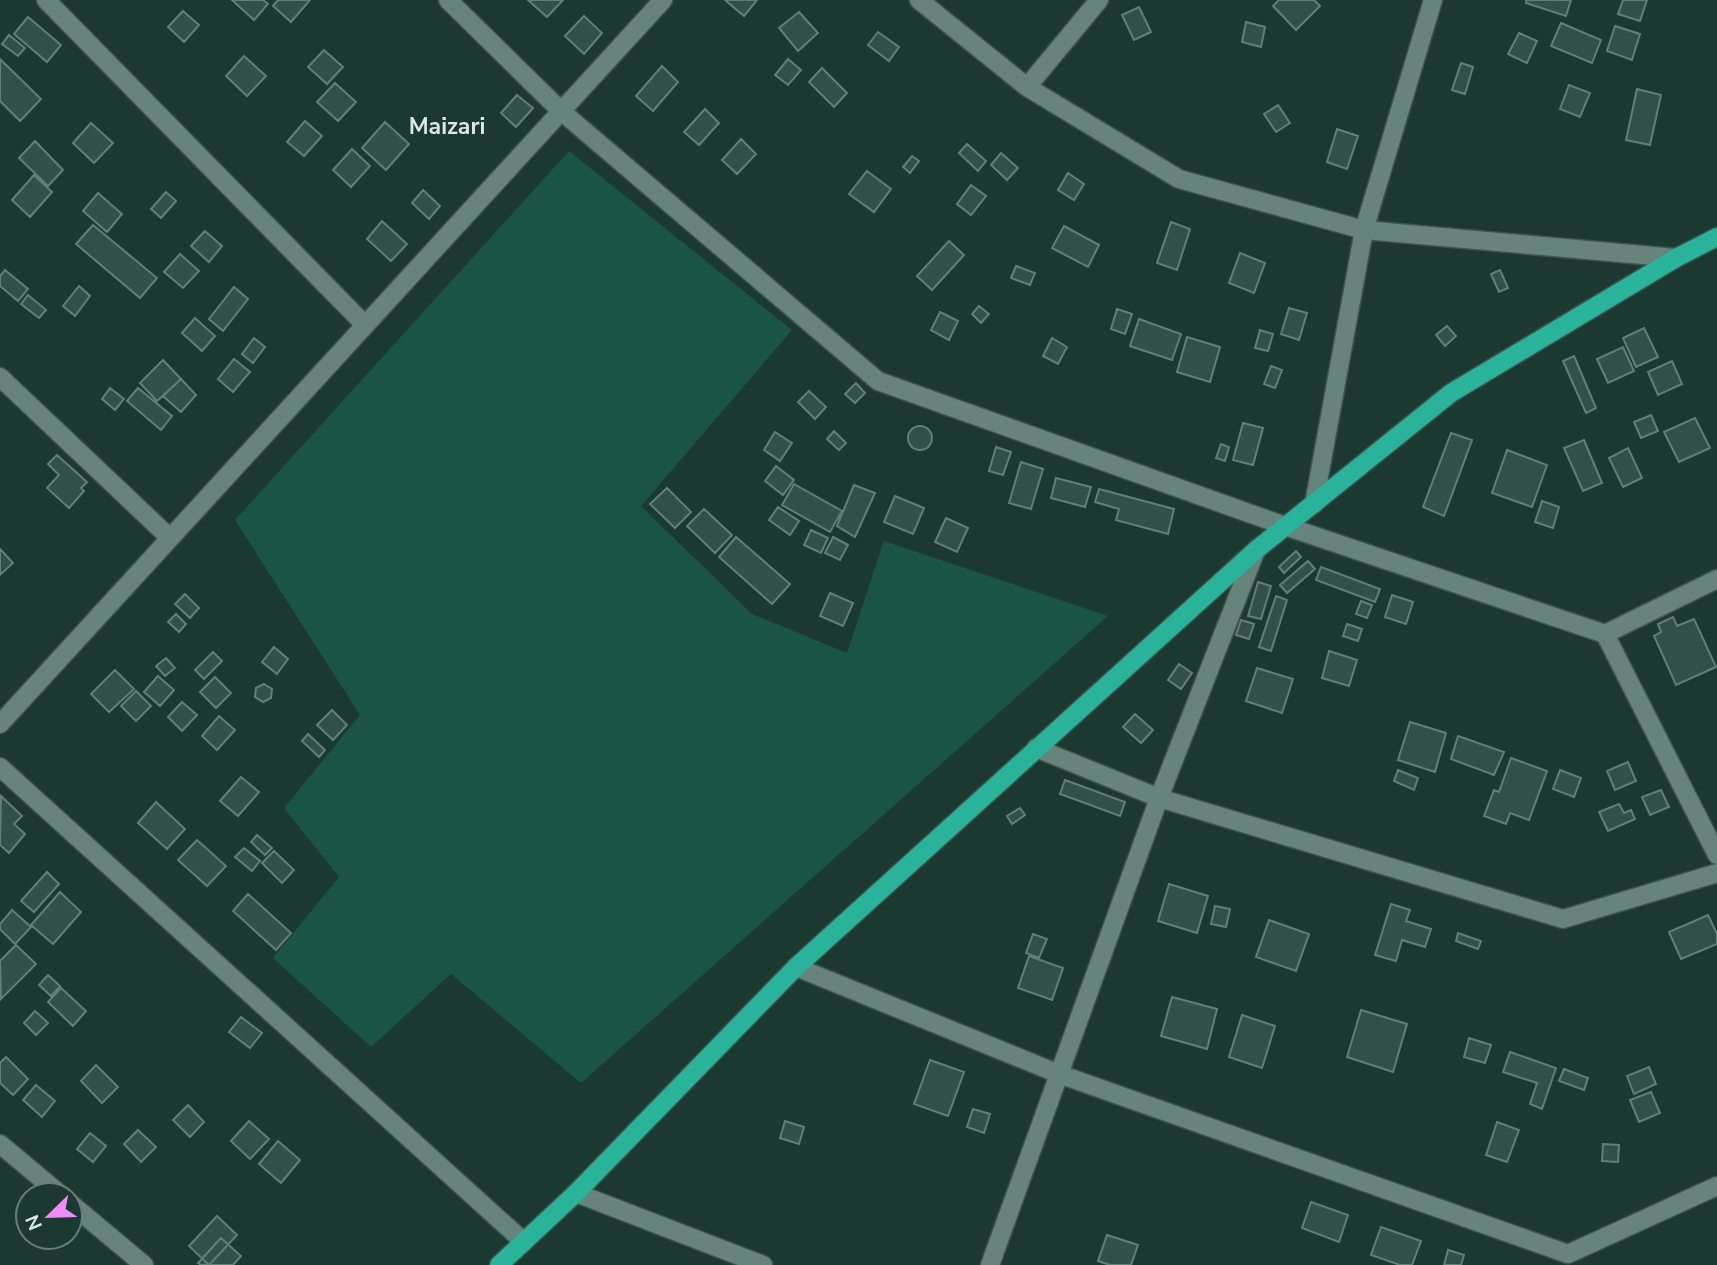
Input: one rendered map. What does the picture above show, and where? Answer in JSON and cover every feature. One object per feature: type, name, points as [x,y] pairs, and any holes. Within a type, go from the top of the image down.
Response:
[{"type":"main road","points":[[499,1265],[576,1193],[796,967],[1256,550],[1451,393],[1676,258],[1717,237]]},
{"type":"street","points":[[46,0],[365,325]]},
{"type":"street","points":[[449,0],[561,111],[878,381],[1285,526],[1605,634],[1717,855]]},
{"type":"street","points":[[0,724],[663,0]]},
{"type":"street","points":[[919,0],[1027,87],[1179,179],[1364,230],[1676,258]]},
{"type":"street","points":[[1027,87],[1099,0]]},
{"type":"street","points":[[1314,504],[1364,230],[1433,0]]},
{"type":"street","points":[[0,377],[170,538]]},
{"type":"street","points":[[990,1265],[1159,798],[1256,550]]},
{"type":"street","points":[[1605,634],[1717,579]]},
{"type":"street","points":[[1036,748],[1159,798],[1563,919],[1717,873]]},
{"type":"street","points":[[0,767],[524,1242]]},
{"type":"street","points":[[796,967],[1059,1074],[1568,1254],[1717,1186]]},
{"type":"street","points":[[0,1144],[44,1181]]},
{"type":"street","points":[[576,1193],[763,1265]]},
{"type":"street","points":[[84,1215],[144,1265]]},
{"type":"green space","points":[[569,151],[792,330],[641,506],[752,614],[847,653],[884,541],[1108,616],[581,1083],[451,974],[371,1047],[273,958],[339,877],[284,808],[360,715],[235,520]]},
{"type":"building","points":[[232,0],[263,0],[268,4],[254,20]]},
{"type":"building","points":[[278,0],[310,0],[291,22],[273,6]]},
{"type":"building","points":[[528,0],[563,0],[547,17]]},
{"type":"building","points":[[725,0],[757,0],[744,16]]},
{"type":"building","points":[[1279,0],[1314,0],[1320,6],[1296,30],[1273,6]]},
{"type":"building","points":[[1526,0],[1571,0],[1566,16],[1526,3]]},
{"type":"building","points":[[1623,0],[1647,0],[1640,21],[1618,14]]},
{"type":"building","points":[[1139,7],[1151,32],[1134,40],[1122,15]]},
{"type":"building","points":[[183,11],[199,25],[184,42],[168,27]]},
{"type":"building","points":[[799,12],[818,33],[798,51],[779,28]]},
{"type":"building","points":[[584,16],[602,33],[584,54],[565,36]]},
{"type":"building","points":[[28,17],[61,45],[47,62],[14,34]]},
{"type":"building","points":[[1246,22],[1265,27],[1261,47],[1242,42]]},
{"type":"building","points":[[1561,23],[1601,40],[1592,63],[1551,46]]},
{"type":"building","points":[[1615,26],[1640,34],[1632,60],[1607,51]]},
{"type":"building","points":[[878,32],[899,47],[889,61],[868,45]]},
{"type":"building","points":[[1519,33],[1537,41],[1527,63],[1508,54]]},
{"type":"building","points":[[9,35],[25,48],[18,56],[2,44]]},
{"type":"building","points":[[324,50],[343,67],[327,84],[308,67]]},
{"type":"building","points":[[244,56],[266,76],[247,96],[226,76]]},
{"type":"building","points":[[0,59],[41,99],[20,121],[0,101]]},
{"type":"building","points":[[788,59],[801,70],[788,85],[775,75]]},
{"type":"building","points":[[1461,63],[1473,67],[1465,94],[1452,90]]},
{"type":"building","points":[[662,66],[678,82],[653,111],[636,96]]},
{"type":"building","points":[[822,68],[847,93],[834,107],[809,82]]},
{"type":"building","points":[[335,83],[356,102],[338,121],[317,102]]},
{"type":"building","points":[[1569,85],[1590,93],[1580,117],[1560,109]]},
{"type":"building","points":[[1637,89],[1661,95],[1650,145],[1626,140]]},
{"type":"building","points":[[517,95],[533,108],[516,127],[501,113]]},
{"type":"building","points":[[1278,105],[1290,123],[1276,132],[1264,114]]},
{"type":"building","points":[[705,109],[719,123],[699,145],[684,132]]},
{"type":"building","points":[[305,121],[322,136],[304,156],[287,142]]},
{"type":"building","points":[[385,122],[409,144],[386,170],[362,148]]},
{"type":"building","points":[[91,123],[113,143],[94,163],[73,143]]},
{"type":"building","points":[[1337,129],[1358,136],[1347,169],[1327,162]]},
{"type":"building","points":[[741,139],[756,154],[737,174],[722,160]]},
{"type":"building","points":[[35,141],[63,170],[48,186],[19,158]]},
{"type":"building","points":[[967,144],[986,161],[978,171],[959,153]]},
{"type":"building","points":[[352,149],[370,166],[351,187],[333,170]]},
{"type":"building","points":[[1001,153],[1018,168],[1007,180],[991,165]]},
{"type":"building","points":[[912,156],[919,161],[910,173],[903,167]]},
{"type":"building","points":[[867,171],[891,189],[874,212],[849,194]]},
{"type":"building","points":[[1068,173],[1084,184],[1074,200],[1058,190]]},
{"type":"building","points":[[34,175],[52,192],[30,217],[12,200]]},
{"type":"building","points":[[971,185],[986,196],[971,215],[957,204]]},
{"type":"building","points":[[423,190],[440,206],[429,219],[412,203]]},
{"type":"building","points":[[166,192],[176,201],[161,218],[151,209]]},
{"type":"building","points":[[98,193],[122,214],[107,232],[83,211]]},
{"type":"building","points":[[382,221],[407,244],[391,261],[367,239]]},
{"type":"building","points":[[1171,222],[1190,229],[1177,270],[1157,263]]},
{"type":"building","points":[[93,225],[157,278],[140,298],[76,244]]},
{"type":"building","points":[[1064,226],[1099,245],[1088,267],[1052,248]]},
{"type":"building","points":[[205,231],[222,246],[209,262],[191,246]]},
{"type":"building","points":[[949,241],[964,255],[932,290],[917,276]]},
{"type":"building","points":[[1240,253],[1265,263],[1254,293],[1229,283]]},
{"type":"building","points":[[180,254],[199,271],[183,288],[164,272]]},
{"type":"building","points":[[1016,266],[1035,273],[1030,285],[1011,278]]},
{"type":"building","points":[[5,270],[28,289],[18,301],[0,286],[0,276]]},
{"type":"building","points":[[1500,270],[1508,288],[1499,292],[1491,274]]},
{"type":"building","points":[[79,286],[90,296],[75,316],[63,306]]},
{"type":"building","points":[[234,287],[248,299],[223,331],[209,319]]},
{"type":"building","points":[[28,295],[46,310],[39,318],[21,304]]},
{"type":"building","points":[[979,306],[989,314],[981,323],[972,314]]},
{"type":"building","points":[[1289,308],[1307,313],[1299,340],[1281,334]]},
{"type":"building","points":[[1117,309],[1132,314],[1125,334],[1111,329]]},
{"type":"building","points":[[940,312],[958,321],[949,340],[931,330]]},
{"type":"building","points":[[195,318],[215,336],[202,351],[182,333]]},
{"type":"building","points":[[1139,319],[1181,334],[1172,360],[1130,346]]},
{"type":"building","points":[[1447,326],[1456,336],[1445,346],[1436,335]]},
{"type":"building","points":[[1644,328],[1658,357],[1636,367],[1623,338]]},
{"type":"building","points":[[1260,330],[1273,334],[1268,351],[1255,348]]},
{"type":"building","points":[[1187,337],[1220,347],[1210,382],[1177,372]]},
{"type":"building","points":[[254,338],[265,347],[253,363],[242,354]]},
{"type":"building","points":[[1052,338],[1067,347],[1058,364],[1043,356]]},
{"type":"building","points":[[1623,347],[1634,371],[1608,383],[1597,359]]},
{"type":"building","points":[[1574,356],[1596,408],[1586,413],[1563,361]]},
{"type":"building","points":[[234,359],[250,372],[233,392],[218,379]]},
{"type":"building","points":[[163,360],[181,379],[157,401],[140,383]]},
{"type":"building","points":[[1672,361],[1682,384],[1658,395],[1648,372]]},
{"type":"building","points":[[1271,366],[1282,370],[1275,388],[1264,384]]},
{"type":"building","points":[[181,379],[196,395],[181,412],[163,396]]},
{"type":"building","points":[[856,383],[865,393],[855,403],[845,394]]},
{"type":"building","points":[[110,388],[124,399],[115,410],[102,399]]},
{"type":"building","points":[[138,388],[172,416],[161,430],[127,401]]},
{"type":"building","points":[[809,391],[826,407],[815,419],[798,402]]},
{"type":"building","points":[[1651,415],[1658,431],[1641,438],[1634,422]]},
{"type":"building","points":[[1695,418],[1710,448],[1679,462],[1664,432]]},
{"type":"building","points":[[1243,423],[1263,428],[1253,465],[1233,460]]},
{"type":"building","points":[[920,426],[928,430],[932,438],[928,446],[920,450],[912,446],[908,438],[912,430]]},
{"type":"building","points":[[834,431],[846,443],[839,450],[827,439]]},
{"type":"building","points":[[775,432],[792,443],[780,461],[764,450]]},
{"type":"building","points":[[1451,433],[1472,440],[1444,516],[1423,507]]},
{"type":"building","points":[[1584,440],[1602,483],[1583,491],[1564,448]]},
{"type":"building","points":[[1221,444],[1229,447],[1225,461],[1216,458]]},
{"type":"building","points":[[996,447],[1011,452],[1003,475],[989,471]]},
{"type":"building","points":[[1628,448],[1642,478],[1623,487],[1609,458]]},
{"type":"building","points":[[1507,450],[1547,465],[1532,507],[1492,493]]},
{"type":"building","points":[[57,455],[87,482],[81,488],[84,491],[69,508],[47,488],[59,475],[48,464]]},
{"type":"building","points":[[1021,462],[1043,469],[1031,509],[1009,503]]},
{"type":"building","points":[[776,466],[794,480],[783,495],[765,481]]},
{"type":"building","points":[[1056,478],[1091,487],[1085,507],[1051,498]]},
{"type":"building","points":[[794,484],[842,511],[830,532],[782,505]]},
{"type":"building","points":[[854,485],[875,493],[855,537],[837,526]]},
{"type":"building","points":[[667,488],[691,512],[675,528],[650,504]]},
{"type":"building","points":[[1099,489],[1174,509],[1168,534],[1116,520],[1119,509],[1095,502]]},
{"type":"building","points":[[895,496],[924,508],[913,534],[884,522]]},
{"type":"building","points":[[1542,501],[1559,507],[1553,528],[1535,522]]},
{"type":"building","points":[[778,507],[799,521],[790,535],[769,520]]},
{"type":"building","points":[[704,509],[732,535],[715,553],[687,526]]},
{"type":"building","points":[[946,518],[968,528],[957,552],[935,542]]},
{"type":"building","points":[[811,530],[828,538],[821,553],[804,545]]},
{"type":"building","points":[[736,537],[790,584],[772,604],[719,557]]},
{"type":"building","points":[[833,537],[848,545],[840,560],[825,553]]},
{"type":"building","points":[[0,549],[13,563],[0,575]]},
{"type":"building","points":[[1296,551],[1301,557],[1284,573],[1279,567]]},
{"type":"building","points":[[1308,561],[1315,569],[1287,593],[1280,585]]},
{"type":"building","points":[[1321,567],[1380,589],[1375,602],[1316,580]]},
{"type":"building","points":[[1258,582],[1271,586],[1261,619],[1248,616]]},
{"type":"building","points":[[830,593],[853,603],[843,626],[820,616]]},
{"type":"building","points":[[185,594],[199,608],[190,618],[175,604]]},
{"type":"building","points":[[1392,595],[1413,602],[1406,624],[1385,617]]},
{"type":"building","points":[[1276,596],[1287,600],[1271,651],[1259,647]]},
{"type":"building","points":[[1361,601],[1372,605],[1367,618],[1356,614]]},
{"type":"building","points":[[176,614],[186,624],[179,632],[168,622]]},
{"type":"building","points":[[1673,617],[1677,626],[1694,619],[1716,667],[1676,685],[1654,636],[1661,632],[1658,624]]},
{"type":"building","points":[[1241,620],[1254,624],[1249,639],[1236,635]]},
{"type":"building","points":[[1347,624],[1362,629],[1358,641],[1343,636]]},
{"type":"building","points":[[274,647],[288,659],[277,674],[262,662]]},
{"type":"building","points":[[1329,651],[1357,660],[1349,686],[1322,678]]},
{"type":"building","points":[[213,652],[222,661],[204,679],[195,670]]},
{"type":"building","points":[[166,658],[175,668],[165,676],[156,666]]},
{"type":"building","points":[[1179,664],[1192,673],[1181,689],[1168,680]]},
{"type":"building","points":[[1257,668],[1293,679],[1282,713],[1246,701]]},
{"type":"building","points":[[115,670],[134,689],[109,712],[91,694]]},
{"type":"building","points":[[158,676],[174,690],[160,706],[144,692]]},
{"type":"building","points":[[215,677],[231,693],[216,708],[200,692]]},
{"type":"building","points":[[264,684],[272,689],[271,698],[263,702],[255,697],[256,688]]},
{"type":"building","points":[[136,691],[151,706],[136,721],[121,706]]},
{"type":"building","points":[[182,702],[197,715],[182,731],[168,717]]},
{"type":"building","points":[[332,710],[347,725],[333,740],[317,725]]},
{"type":"building","points":[[1135,714],[1153,730],[1141,743],[1123,727]]},
{"type":"building","points":[[219,716],[235,730],[217,750],[202,736]]},
{"type":"building","points":[[1410,722],[1446,733],[1435,772],[1398,760]]},
{"type":"building","points":[[308,734],[325,750],[319,757],[302,741]]},
{"type":"building","points":[[1458,736],[1504,752],[1494,775],[1451,759]]},
{"type":"building","points":[[1511,758],[1547,771],[1529,820],[1510,813],[1506,824],[1484,816],[1494,790],[1499,792]]},
{"type":"building","points":[[1628,762],[1636,781],[1615,790],[1607,771]]},
{"type":"building","points":[[1398,770],[1418,778],[1414,790],[1394,781]]},
{"type":"building","points":[[1560,770],[1581,778],[1574,797],[1553,789]]},
{"type":"building","points":[[241,777],[259,792],[238,816],[220,801]]},
{"type":"building","points":[[1065,780],[1125,802],[1120,816],[1060,794]]},
{"type":"building","points":[[1661,790],[1669,807],[1650,815],[1642,797]]},
{"type":"building","points":[[1,796],[22,816],[14,824],[25,834],[9,853],[0,845]]},
{"type":"building","points":[[156,802],[185,829],[167,849],[138,823]]},
{"type":"building","points":[[1619,804],[1624,813],[1631,810],[1635,819],[1608,831],[1599,812]]},
{"type":"building","points":[[1020,808],[1025,815],[1012,824],[1007,816]]},
{"type":"building","points":[[257,835],[272,848],[265,855],[251,842]]},
{"type":"building","points":[[197,840],[226,866],[207,886],[178,860]]},
{"type":"building","points":[[244,848],[260,861],[252,871],[235,857]]},
{"type":"building","points":[[274,851],[294,870],[282,883],[262,863]]},
{"type":"building","points":[[47,872],[59,884],[34,912],[21,901]]},
{"type":"building","points":[[1169,884],[1208,896],[1197,933],[1158,921]]},
{"type":"building","points":[[60,892],[81,912],[53,944],[31,925]]},
{"type":"building","points":[[248,894],[291,933],[276,950],[233,911]]},
{"type":"building","points":[[1391,904],[1410,910],[1406,921],[1431,929],[1425,947],[1402,940],[1396,961],[1375,955]]},
{"type":"building","points":[[1215,906],[1230,909],[1226,927],[1211,924]]},
{"type":"building","points":[[12,910],[31,927],[15,944],[0,929],[0,924]]},
{"type":"building","points":[[1708,915],[1717,934],[1717,944],[1681,959],[1669,932]]},
{"type":"building","points":[[1269,920],[1309,934],[1296,971],[1256,957]]},
{"type":"building","points":[[1458,933],[1481,941],[1478,949],[1456,941]]},
{"type":"building","points":[[1033,934],[1047,939],[1039,958],[1026,953]]},
{"type":"building","points":[[16,945],[36,964],[1,999],[0,961]]},
{"type":"building","points":[[1029,956],[1063,968],[1052,1000],[1018,988]]},
{"type":"building","points":[[48,975],[60,986],[51,996],[39,985]]},
{"type":"building","points":[[61,988],[86,1011],[73,1026],[48,1002]]},
{"type":"building","points":[[1172,997],[1217,1009],[1207,1049],[1161,1036]]},
{"type":"building","points":[[1361,1010],[1407,1024],[1393,1072],[1347,1057]]},
{"type":"building","points":[[35,1011],[48,1023],[36,1035],[24,1023]]},
{"type":"building","points":[[1242,1015],[1275,1026],[1262,1068],[1229,1057]]},
{"type":"building","points":[[241,1017],[262,1033],[250,1048],[229,1032]]},
{"type":"building","points":[[1469,1038],[1491,1045],[1485,1063],[1464,1057]]},
{"type":"building","points":[[1510,1052],[1556,1068],[1542,1109],[1530,1104],[1537,1083],[1503,1072]]},
{"type":"building","points":[[6,1057],[28,1079],[13,1095],[0,1083],[0,1063]]},
{"type":"building","points":[[930,1060],[964,1072],[948,1116],[914,1104]]},
{"type":"building","points":[[96,1065],[118,1087],[102,1103],[81,1081]]},
{"type":"building","points":[[1649,1067],[1656,1084],[1634,1094],[1627,1076]]},
{"type":"building","points":[[1564,1069],[1588,1078],[1584,1090],[1559,1081]]},
{"type":"building","points":[[36,1085],[55,1101],[42,1117],[23,1100]]},
{"type":"building","points":[[1651,1092],[1660,1113],[1639,1122],[1630,1100]]},
{"type":"building","points":[[188,1105],[204,1122],[190,1137],[173,1120]]},
{"type":"building","points":[[973,1109],[990,1114],[984,1133],[967,1127]]},
{"type":"building","points":[[249,1121],[269,1139],[250,1159],[231,1141]]},
{"type":"building","points":[[785,1121],[804,1127],[799,1144],[780,1138]]},
{"type":"building","points":[[1497,1122],[1519,1130],[1507,1162],[1486,1155]]},
{"type":"building","points":[[138,1130],[156,1147],[141,1162],[124,1144]]},
{"type":"building","points":[[90,1133],[106,1146],[93,1162],[77,1149]]},
{"type":"building","points":[[278,1141],[300,1160],[281,1183],[259,1164]]},
{"type":"building","points":[[1603,1144],[1619,1145],[1618,1162],[1602,1161]]},
{"type":"building","points":[[1311,1202],[1348,1215],[1339,1242],[1302,1228]]},
{"type":"building","points":[[217,1216],[237,1235],[209,1265],[189,1246]]},
{"type":"building","points":[[1381,1227],[1421,1241],[1412,1265],[1400,1265],[1371,1255]]},
{"type":"building","points":[[1107,1235],[1138,1245],[1131,1265],[1110,1265],[1098,1261]]},
{"type":"building","points":[[221,1238],[241,1256],[233,1265],[198,1263]]},
{"type":"building","points":[[1448,1250],[1464,1255],[1461,1265],[1444,1265]]},
{"type":"district","name":"Maizari","points":[[447,126]]}]
